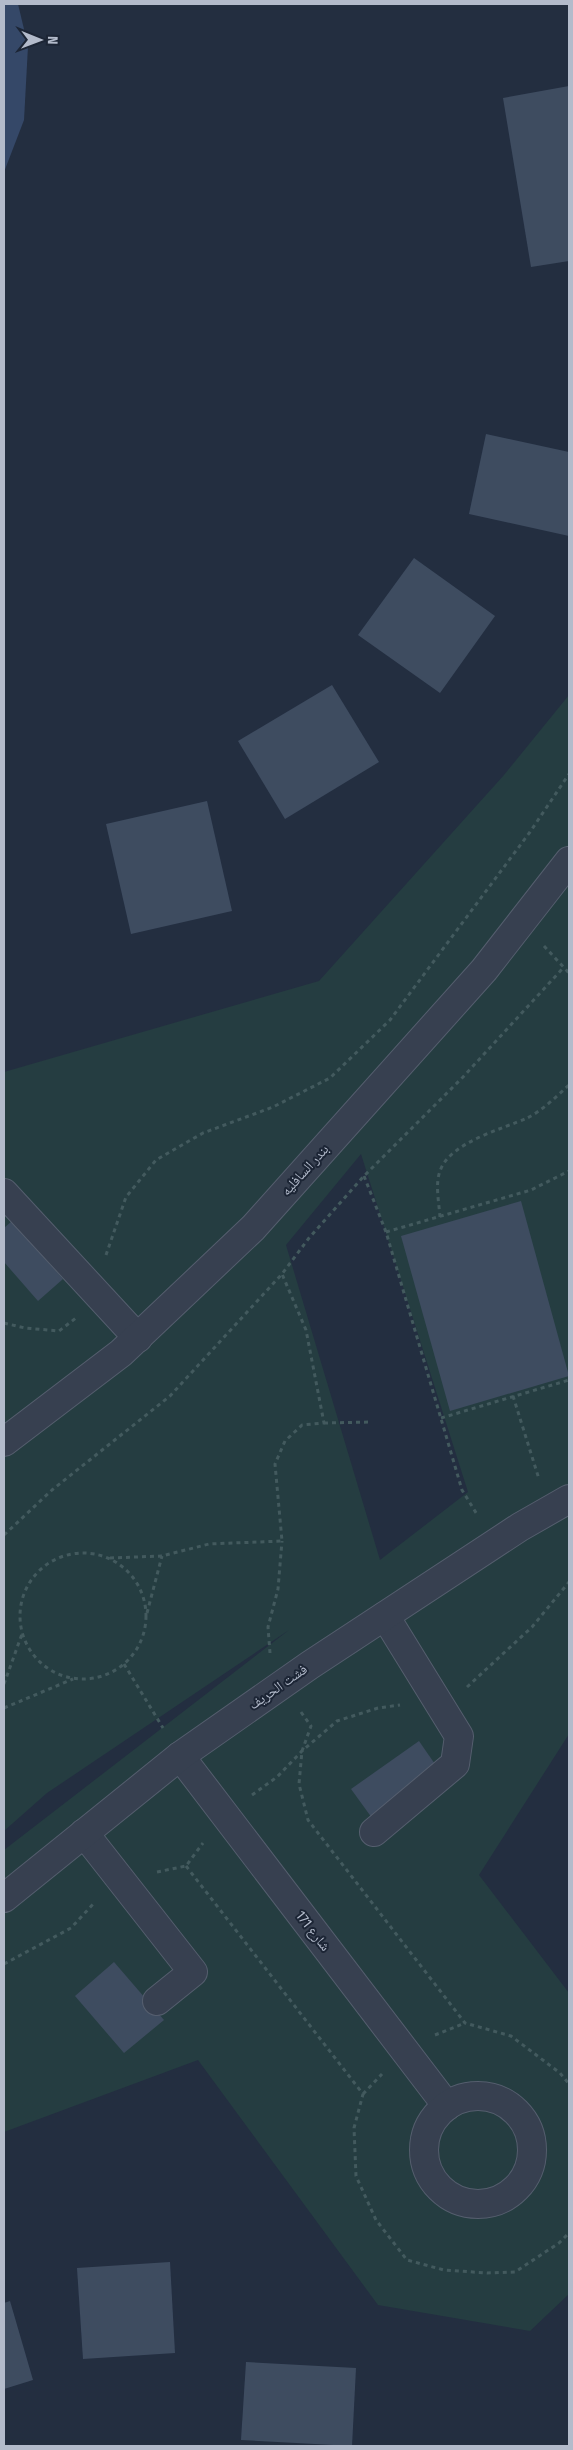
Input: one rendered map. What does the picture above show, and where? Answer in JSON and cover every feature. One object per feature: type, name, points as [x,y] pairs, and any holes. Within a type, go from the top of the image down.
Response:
[{"type":"street","name":"بندر السافليه","points":[[4,1442],[121,1353],[211,1270],[291,1187],[484,970],[569,861]]},
{"type":"street","points":[[4,1193],[138,1338]]},
{"type":"street","name":"فشت الحريف","points":[[4,1898],[180,1756],[284,1683],[385,1616],[495,1544],[559,1505]]},
{"type":"street","points":[[374,1832],[455,1764],[459,1736],[385,1616]]},
{"type":"street","name":"شارع 171","points":[[180,1756],[447,2106]]},
{"type":"street","points":[[84,1833],[192,1972],[158,2002]]},
{"type":"path","points":[[4,1324],[59,1331],[80,1315],[92,1299],[126,1197],[156,1160],[203,1133],[272,1107],[330,1078],[390,1020],[530,832],[569,774]]},
{"type":"path","points":[[4,1535],[52,1490],[170,1396],[282,1274],[308,1238],[364,1176],[463,1077],[564,967]]},
{"type":"path","points":[[440,1217],[438,1193],[440,1170],[456,1151],[491,1131],[528,1118],[569,1085]]},
{"type":"path","points":[[386,1232],[531,1190],[569,1171]]},
{"type":"path","points":[[364,1176],[386,1232],[462,1490],[495,1544]]},
{"type":"path","points":[[282,1274],[306,1330],[324,1423]]},
{"type":"path","points":[[441,1418],[569,1380]]},
{"type":"path","points":[[513,1396],[559,1505]]},
{"type":"path","points":[[372,1422],[302,1425],[285,1441],[275,1464],[282,1540],[278,1589],[268,1627],[269,1651],[284,1683],[310,1726],[302,1751],[299,1784],[308,1820],[465,2023],[512,2036],[560,2072],[569,2084]]},
{"type":"path","points":[[110,1558],[162,1556],[209,1544],[282,1540]]},
{"type":"path","points":[[146,1616],[144,1598],[136,1581],[125,1568],[110,1558],[92,1552],[74,1552],[56,1557],[42,1567],[30,1581],[22,1597],[19,1615],[22,1634],[29,1650],[41,1664],[56,1674],[74,1679],[91,1679],[109,1674],[124,1664],[136,1650],[144,1634],[146,1616],[162,1556]]},
{"type":"path","points":[[4,1964],[71,1928],[91,1904],[148,1874],[186,1866],[224,1816],[277,1777],[302,1751],[337,1721],[378,1708],[434,1698],[466,1687],[532,1627],[569,1582]]},
{"type":"path","points":[[4,1684],[22,1634]]},
{"type":"path","points":[[124,1664],[180,1756]]},
{"type":"path","points":[[4,1708],[74,1679]]},
{"type":"path","points":[[186,1866],[363,2094],[354,2128],[356,2176],[376,2220],[407,2260],[444,2270],[487,2273],[515,2272],[559,2243],[569,2233]]},
{"type":"green space","points":[[569,695],[569,1734],[479,1875],[569,1993],[569,2294],[530,2331],[378,2305],[198,2060],[4,2132],[4,1850],[289,1630],[47,1793],[4,1831],[4,1072],[319,981],[504,775]],"holes":[[[361,1154],[468,1492],[380,1560],[286,1245]]]},
{"type":"water","points":[[4,4],[18,4],[28,46],[24,120],[4,172]]},
{"type":"building","points":[[569,86],[569,261],[531,267],[503,98]]},
{"type":"building","points":[[486,434],[569,452],[569,536],[469,514]]},
{"type":"building","points":[[414,558],[495,616],[440,693],[358,635]]},
{"type":"building","points":[[332,685],[379,762],[285,819],[238,741]]},
{"type":"building","points":[[207,801],[232,911],[131,934],[106,824]]},
{"type":"building","points":[[521,1201],[569,1376],[450,1411],[401,1236]]},
{"type":"building","points":[[12,1221],[63,1279],[38,1301],[4,1262],[4,1228]]},
{"type":"building","points":[[419,1741],[439,1770],[372,1818],[351,1789]]},
{"type":"building","points":[[114,1962],[164,2020],[124,2053],[75,1996]]},
{"type":"building","points":[[170,2262],[175,2353],[83,2359],[77,2268]]},
{"type":"building","points":[[10,2301],[33,2380],[4,2389],[4,2303]]},
{"type":"building","points":[[246,2362],[356,2368],[352,2446],[241,2440]]}]
